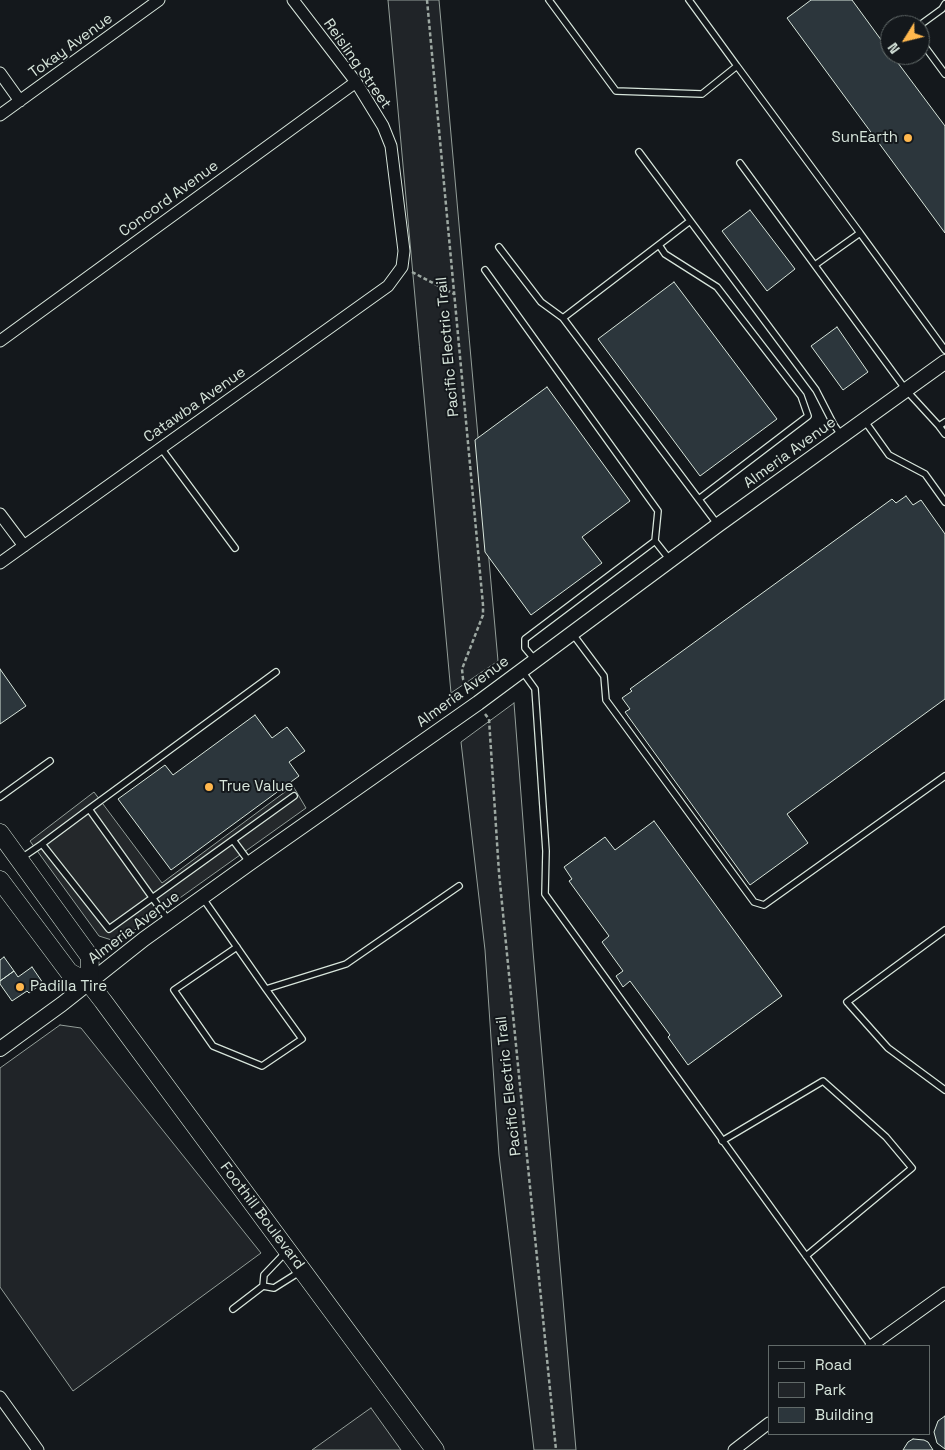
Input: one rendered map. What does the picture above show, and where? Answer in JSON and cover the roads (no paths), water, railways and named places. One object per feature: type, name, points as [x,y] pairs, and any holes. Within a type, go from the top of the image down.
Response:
[{"type":"main road","points":[[0,833],[90,957],[89,983]]},
{"type":"main road","name":"Foothill Boulevard","points":[[2,887],[69,972],[89,983],[435,1450]]},
{"type":"street","name":"Tokay Avenue","points":[[0,115],[159,0]]},
{"type":"street","name":"Reisling Street","points":[[293,0],[356,82],[383,126],[392,146],[404,251],[402,267]]},
{"type":"street","points":[[0,73],[20,100]]},
{"type":"street","name":"Concord Avenue","points":[[0,341],[356,82]]},
{"type":"street","name":"Catawba Avenue","points":[[0,563],[388,286],[402,267]]},
{"type":"street","name":"Almeria Avenue","points":[[0,1048],[202,897],[478,703],[670,560],[945,362]]},
{"type":"street","points":[[0,514],[24,546]]},
{"type":"street","points":[[872,1345],[945,1293]]},
{"type":"street","points":[[0,1397],[38,1450]]},
{"type":"street","points":[[734,1450],[768,1425]]},
{"type":"lane","points":[[549,0],[616,92],[702,94],[736,66]]},
{"type":"lane","points":[[689,0],[945,350]]},
{"type":"lane","points":[[930,18],[942,9],[945,4]]},
{"type":"lane","points":[[930,54],[945,74]]},
{"type":"lane","points":[[639,152],[816,390],[834,425],[842,436]]},
{"type":"lane","points":[[740,163],[906,390],[945,434]]},
{"type":"lane","points":[[564,318],[690,221]]},
{"type":"lane","points":[[815,266],[860,233]]},
{"type":"lane","points":[[659,245],[665,254],[718,287],[802,396],[808,416],[700,500]]},
{"type":"lane","points":[[499,246],[541,302],[564,318],[718,525]]},
{"type":"lane","points":[[485,270],[658,511],[656,541],[670,560]]},
{"type":"lane","points":[[864,420],[889,455],[925,474],[945,502]]},
{"type":"lane","points":[[939,426],[945,422]]},
{"type":"lane","points":[[161,448],[235,548]]},
{"type":"lane","points":[[535,660],[525,648],[525,639],[656,541]]},
{"type":"lane","points":[[572,633],[604,676],[606,700],[754,902],[764,905],[945,776]]},
{"type":"lane","points":[[521,670],[535,690],[546,851],[545,894],[870,1345]]},
{"type":"lane","points":[[20,859],[276,672]]},
{"type":"lane","points":[[0,798],[50,761]]},
{"type":"lane","points":[[42,844],[109,929],[294,796]]},
{"type":"lane","points":[[89,809],[169,921]]},
{"type":"lane","points":[[233,840],[250,863]]},
{"type":"lane","points":[[266,989],[346,964],[458,886]]},
{"type":"lane","points":[[202,897],[302,1039],[262,1066],[213,1046],[174,990],[237,947]]},
{"type":"lane","points":[[945,930],[847,1002],[888,1048],[945,1090]]},
{"type":"lane","points":[[722,1141],[823,1081],[886,1137],[912,1168],[806,1256]]},
{"type":"lane","points":[[233,1309],[263,1286],[264,1275],[287,1250]]},
{"type":"lane","points":[[263,1286],[274,1288],[302,1270]]},
{"type":"place","name":"SunEarth","points":[[908,138]]},
{"type":"place","name":"True Value","points":[[209,787]]},
{"type":"place","name":"Padilla Tire","points":[[20,987]]}]
